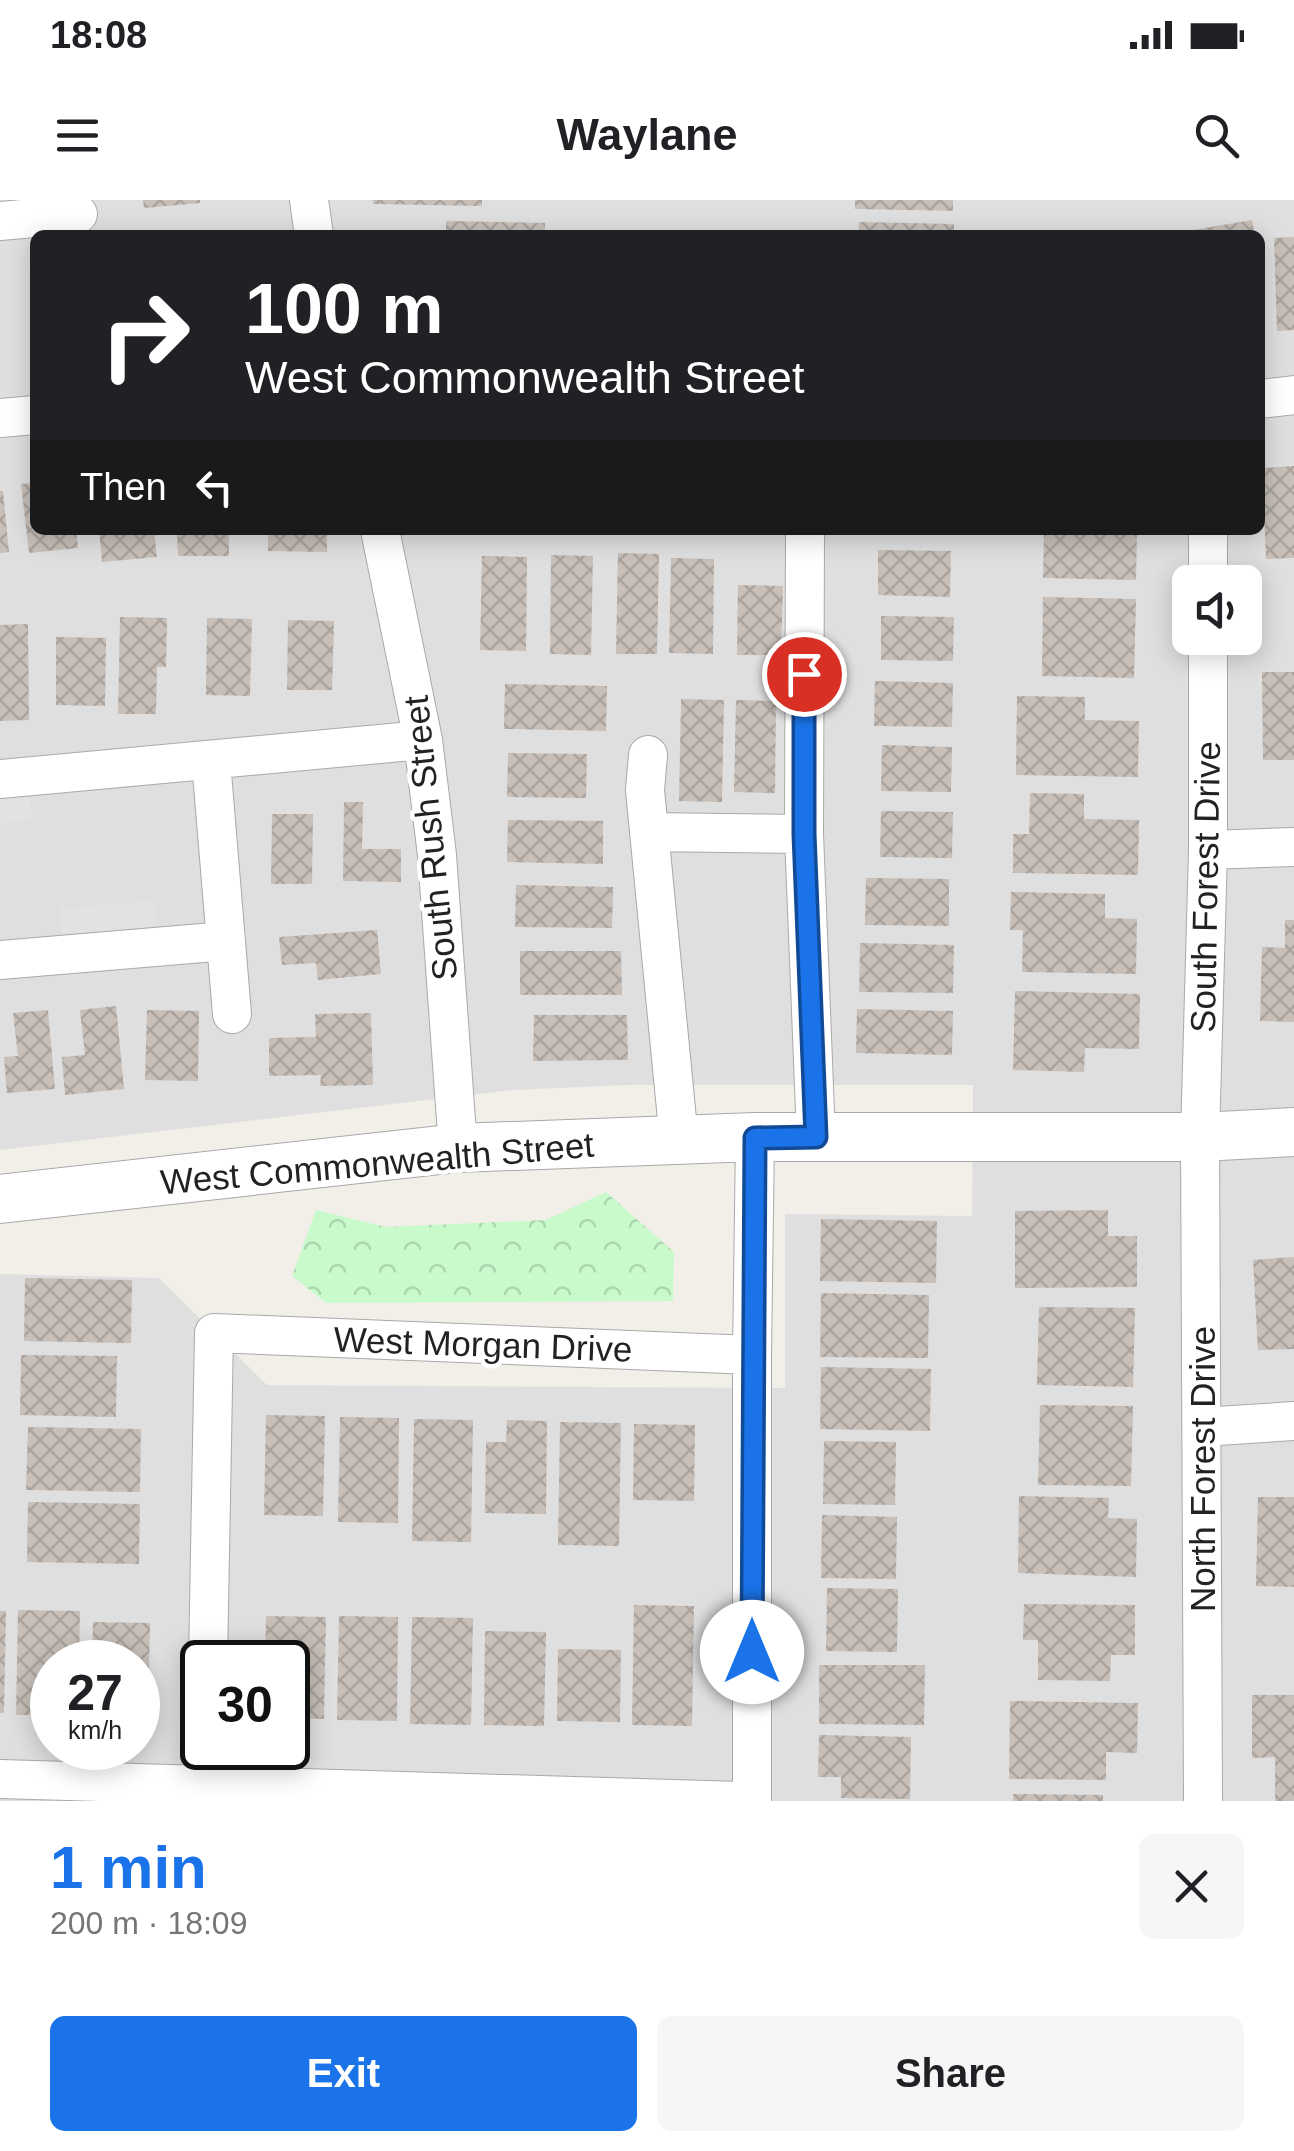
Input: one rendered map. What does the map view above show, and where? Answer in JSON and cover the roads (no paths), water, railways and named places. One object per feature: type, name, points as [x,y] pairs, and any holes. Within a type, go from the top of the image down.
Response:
[{"type":"street","points":[[309,200],[313,230]]},
{"type":"street","points":[[0,221],[78,216]]},
{"type":"street","points":[[1265,398],[1294,394]]},
{"type":"street","points":[[0,418],[30,415]]},
{"type":"street","name":"South Rush Street","points":[[381,535],[423,740],[437,855],[458,1148]]},
{"type":"street","points":[[805,535],[804,834],[816,1137]]},
{"type":"street","points":[[1208,535],[1208,565]]},
{"type":"street","name":"South Forest Drive","points":[[1200,1138],[1208,850],[1208,655]]},
{"type":"street","points":[[0,779],[423,740]]},
{"type":"street","points":[[648,755],[645,790],[678,1140]]},
{"type":"street","points":[[211,760],[232,1014]]},
{"type":"street","points":[[649,832],[804,834]]},
{"type":"street","points":[[1208,850],[1294,848]]},
{"type":"street","points":[[0,960],[226,941]]},
{"type":"street","name":"West Commonwealth Street","points":[[0,1199],[458,1148],[755,1138],[1200,1138],[1294,1132]]},
{"type":"street","points":[[752,1801],[755,1138]]},
{"type":"street","name":"North Forest Drive","points":[[1200,1138],[1202,1801]]},
{"type":"street","name":"West Morgan Drive","points":[[208,1640],[214,1334],[752,1355]]},
{"type":"street","points":[[1202,1427],[1294,1421]]},
{"type":"street","points":[[0,1780],[180,1767]]},
{"type":"street","points":[[280,1770],[740,1801]]}]
